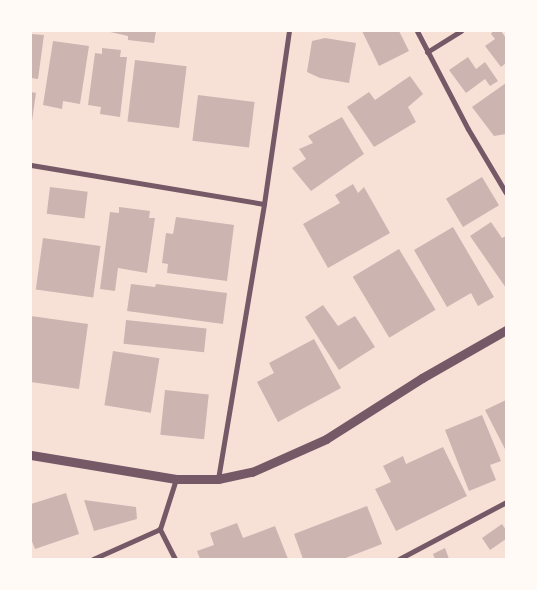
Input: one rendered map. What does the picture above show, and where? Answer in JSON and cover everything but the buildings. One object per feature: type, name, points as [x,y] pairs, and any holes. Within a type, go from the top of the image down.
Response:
[{"type":"street","points":[[218,479],[264,204],[289,31]]},
{"type":"street","points":[[417,31],[468,128],[506,193]]},
{"type":"street","points":[[427,52],[461,31]]},
{"type":"street","points":[[31,165],[264,204]]},
{"type":"street","points":[[31,455],[176,479],[218,479],[252,472],[326,439],[422,378],[506,330]]},
{"type":"street","points":[[174,559],[160,529],[176,479]]},
{"type":"street","points":[[399,559],[506,502]]},
{"type":"street","points":[[93,559],[160,529]]}]
